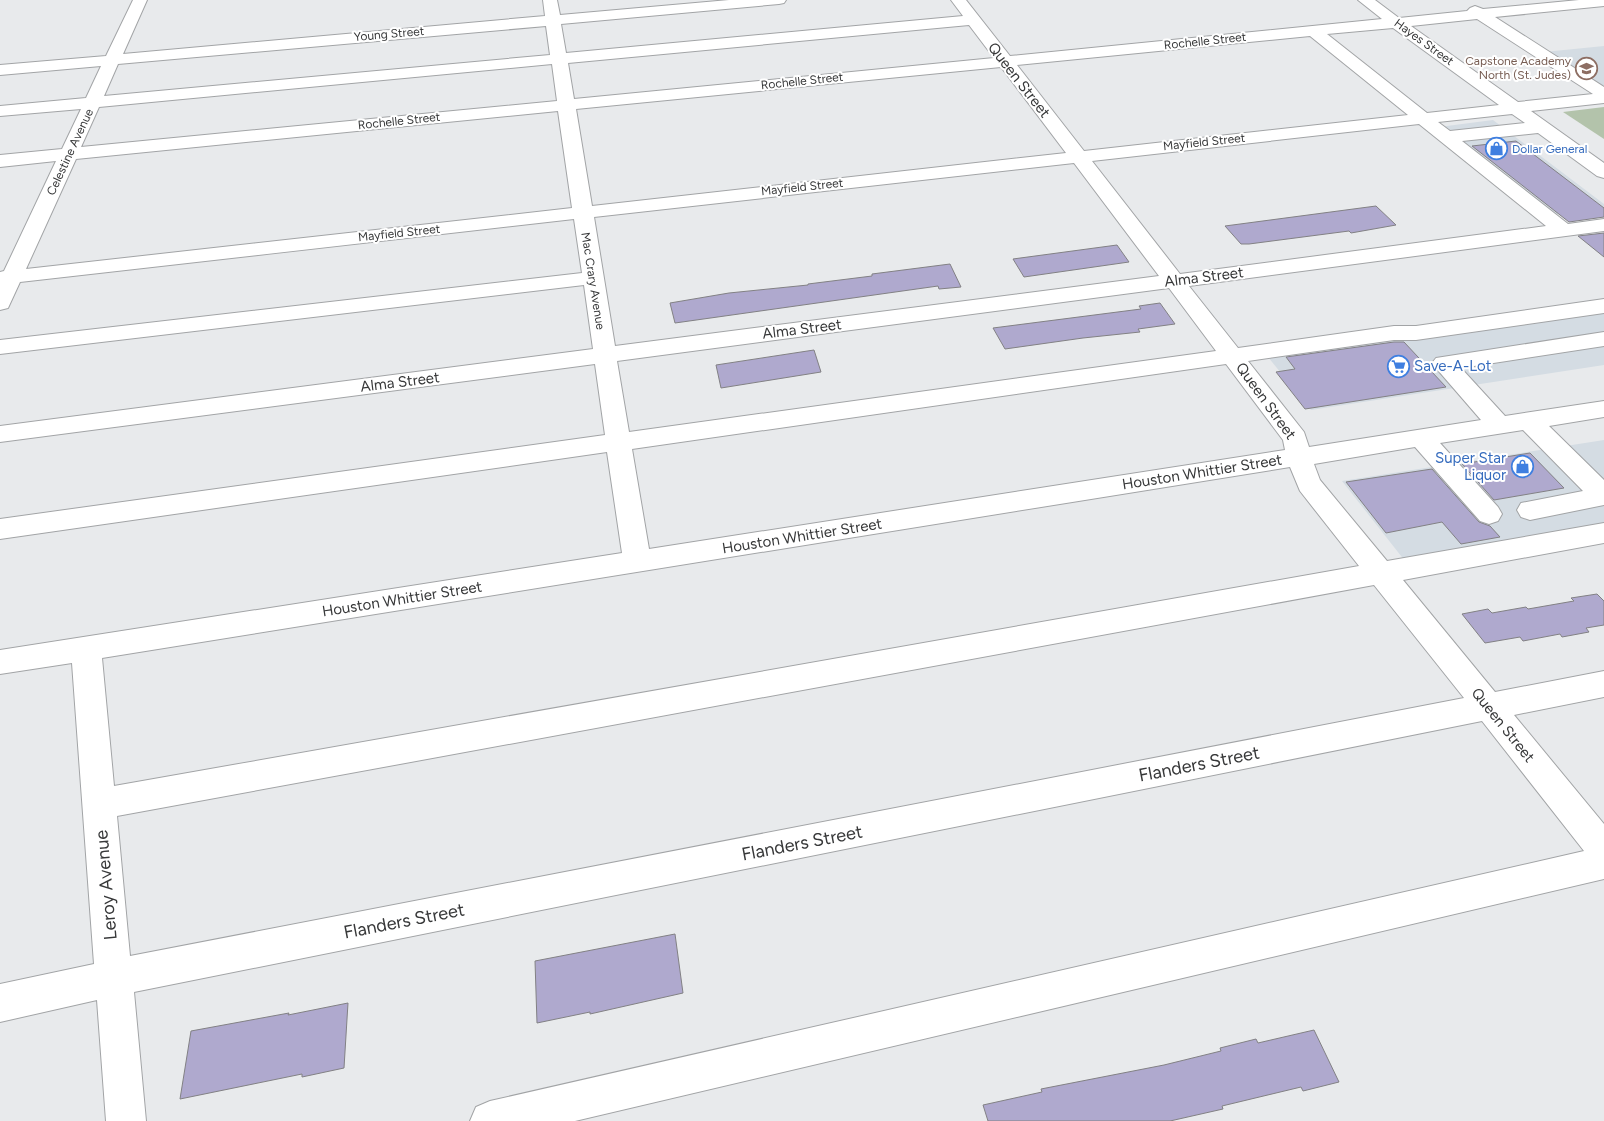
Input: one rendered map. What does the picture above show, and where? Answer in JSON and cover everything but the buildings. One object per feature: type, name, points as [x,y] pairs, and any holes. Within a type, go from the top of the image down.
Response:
[{"type":"street","name":"Celestine Avenue","points":[[0,303],[6,277],[69,154],[140,0]]},
{"type":"street","name":"Young Street","points":[[0,70],[113,60],[552,10],[779,0]]},
{"type":"street","name":"Queen Street","points":[[958,0],[1296,438],[1299,457],[1309,484],[1604,850]]},
{"type":"street","name":"Hayes Street","points":[[1365,0],[1604,172]]},
{"type":"street","points":[[1459,0],[1604,96]]},
{"type":"street","name":"Rochelle Street","points":[[0,161],[1604,2]]},
{"type":"street","name":"Mac Crary Avenue","points":[[552,10],[637,562]]},
{"type":"street","points":[[0,111],[973,20]]},
{"type":"street","points":[[1312,30],[1563,230]]},
{"type":"street","name":"Mayfield Street","points":[[6,277],[1515,108],[1604,96]]},
{"type":"street","points":[[1448,137],[1542,127]]},
{"type":"street","name":"Alma Street","points":[[0,434],[1604,225]]},
{"type":"street","points":[[0,347],[593,278]]},
{"type":"street","points":[[0,529],[1394,333],[1416,333],[1604,306]]},
{"type":"street","points":[[1416,333],[1500,426]]},
{"type":"street","points":[[1444,363],[1604,339]]},
{"type":"street","name":"Houston Whittier Street","points":[[0,662],[1604,409]]},
{"type":"street","points":[[1529,421],[1600,492],[1597,498],[1530,510]]},
{"type":"street","points":[[1421,438],[1489,514]]},
{"type":"street","points":[[99,804],[1604,533]]},
{"type":"street","name":"Leroy Avenue","points":[[86,648],[126,1121]]},
{"type":"street","name":"Flanders Street","points":[[0,1003],[114,978],[1604,684]]},
{"type":"street","points":[[490,1121],[1604,863]]},
{"type":"shaded area","name":"Capstone Academy North (St. Judes)","points":[[1604,46],[1604,85],[1596,86],[1544,52]]},
{"type":"shaded area","points":[[1493,120],[1604,204],[1604,208],[1550,215],[1439,127]]},
{"type":"shaded area","points":[[1604,307],[1604,365],[1311,410],[1268,357]]},
{"type":"shaded area","points":[[1604,440],[1604,526],[1405,561],[1342,481]]},
{"type":"green space","points":[[1604,107],[1604,139],[1563,112]]},
{"type":"place","name":"Capstone Academy North (St. Judes)","points":[[1587,68]]},
{"type":"place","name":"Dollar General","points":[[1496,149]]},
{"type":"place","name":"Save-A-Lot","points":[[1398,366]]},
{"type":"place","name":"Super Star Liquor","points":[[1522,467]]}]
